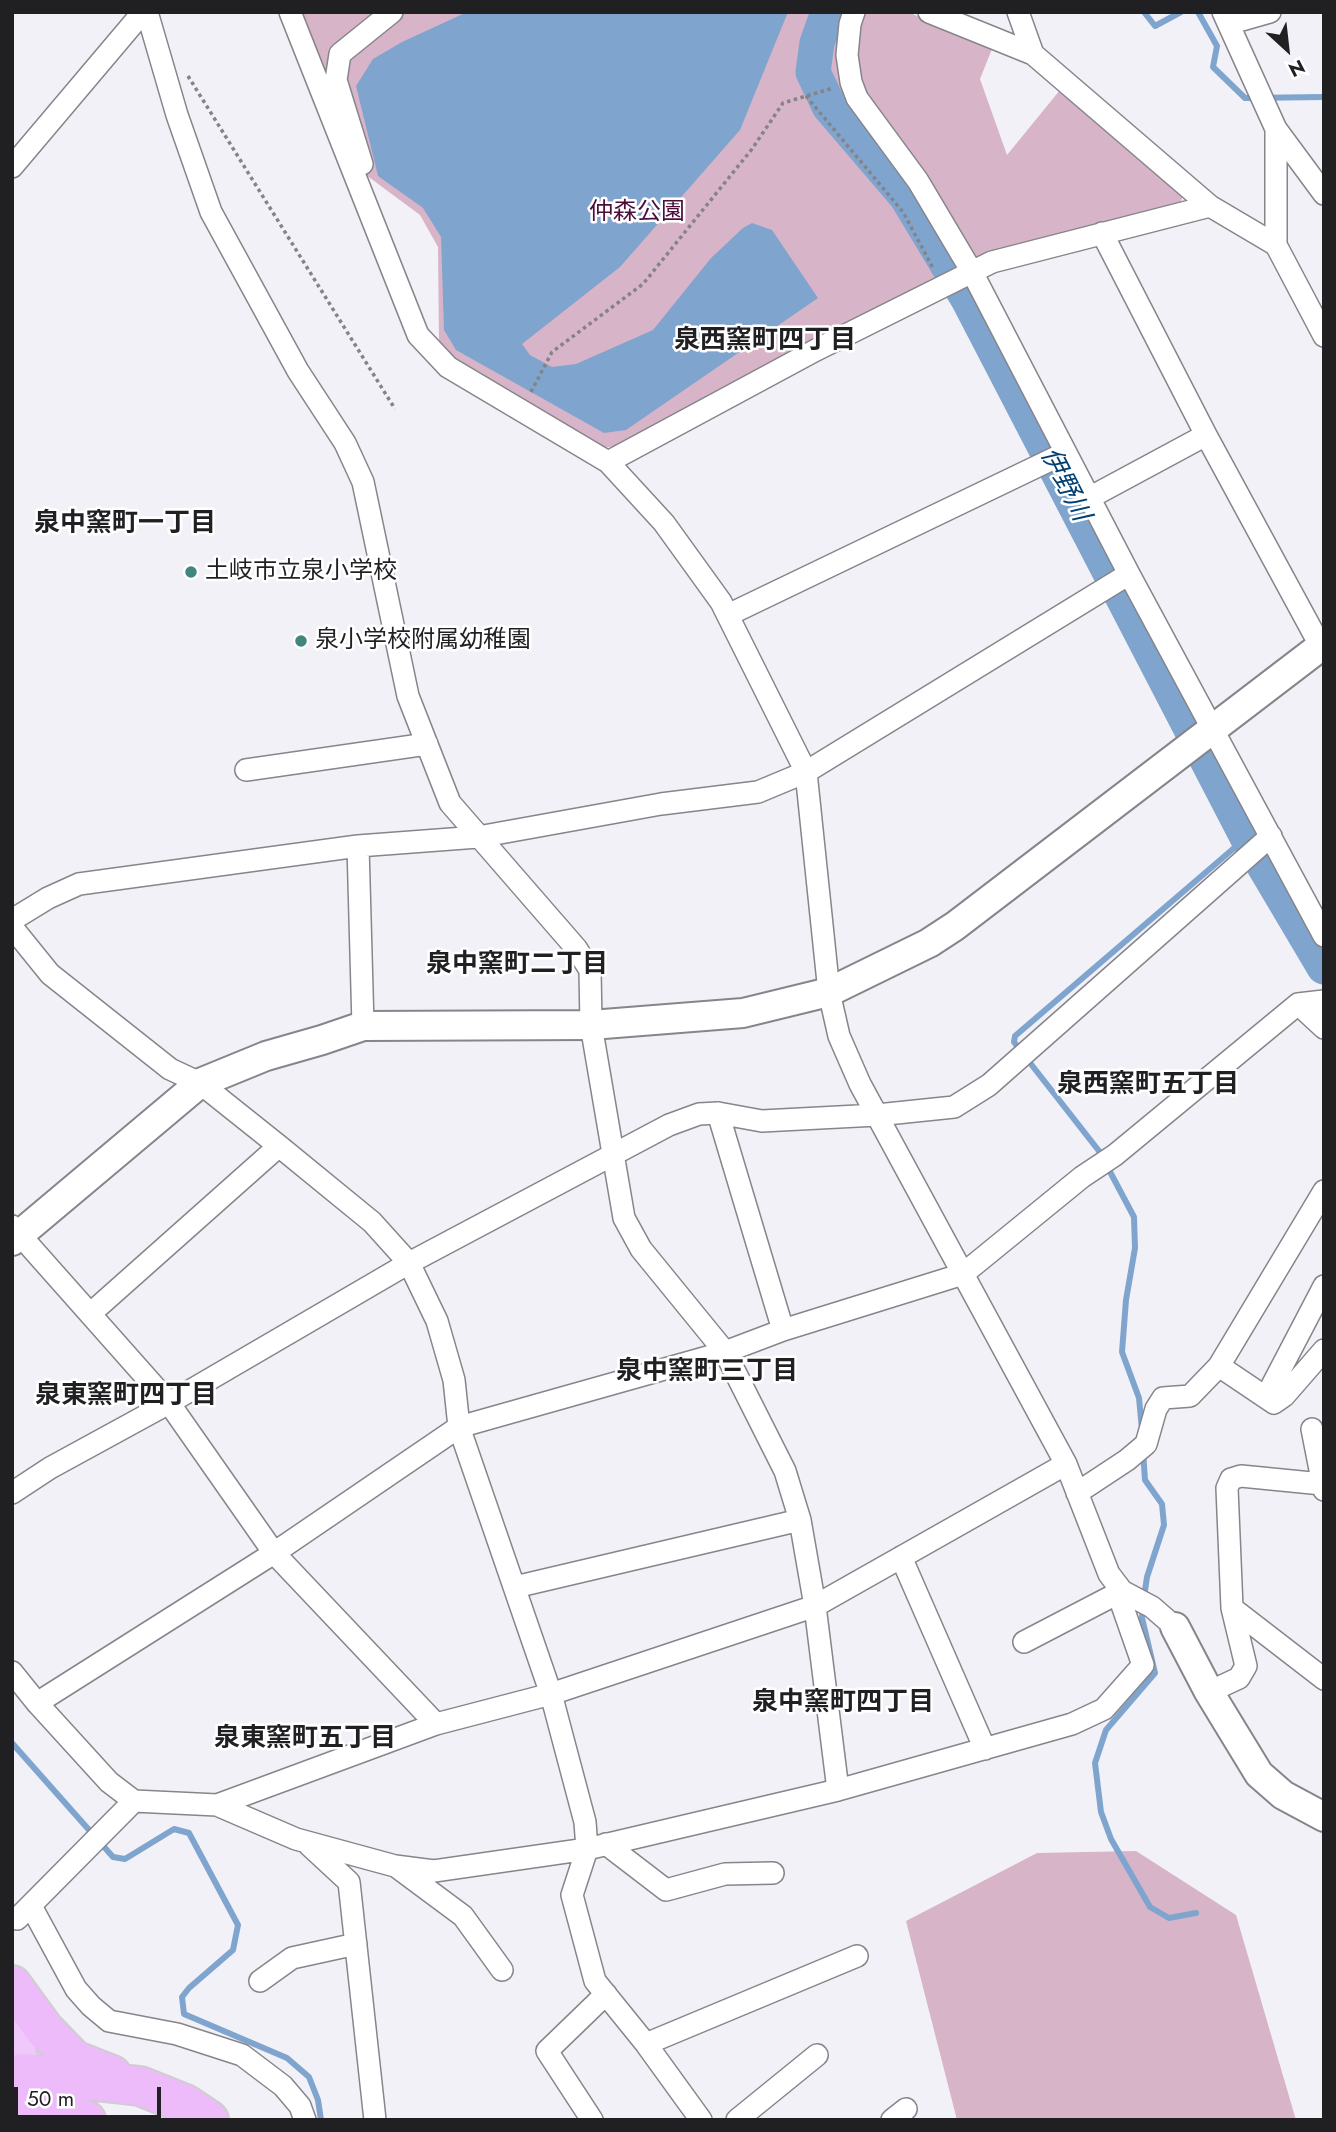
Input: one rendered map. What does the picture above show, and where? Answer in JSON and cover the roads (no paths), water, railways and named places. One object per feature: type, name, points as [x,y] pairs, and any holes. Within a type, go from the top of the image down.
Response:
[{"type":"highway","points":[[12,1985],[44,2029],[74,2060],[185,2104],[209,2120]]},
{"type":"highway","points":[[12,2032],[19,2097]]},
{"type":"highway","points":[[19,2097],[140,2086]]},
{"type":"highway","points":[[19,2097],[86,2120]]},
{"type":"street","points":[[12,167],[145,12]]},
{"type":"street","points":[[145,12],[211,212],[299,371],[345,443],[363,482],[408,696],[450,803],[576,948],[590,970],[591,1025],[611,1155],[624,1218],[640,1249],[725,1352],[785,1471],[800,1520],[815,1606],[838,1790]]},
{"type":"street","points":[[290,12],[418,335],[448,367],[608,462],[664,523],[721,602],[806,772],[829,992],[839,1036],[877,1115],[1066,1464],[1109,1574],[1135,1599],[1175,1627],[1209,1692],[1259,1774],[1283,1795],[1324,1817]]},
{"type":"street","points":[[353,173],[363,163],[336,80],[340,54],[392,12]]},
{"type":"street","points":[[854,12],[847,55],[857,97],[918,181],[972,272],[1129,574],[1324,936]]},
{"type":"street","points":[[929,12],[1033,54],[1210,206],[1276,245]]},
{"type":"street","points":[[1018,12],[1033,54]]},
{"type":"street","points":[[1224,13],[1242,20],[1270,12]]},
{"type":"street","points":[[1224,13],[1271,119],[1324,194]]},
{"type":"street","points":[[1271,119],[1276,245],[1324,337]]},
{"type":"street","points":[[608,462],[816,350],[992,262],[1210,206]]},
{"type":"street","points":[[436,1724],[274,1553],[169,1403],[15,1234],[200,1083],[266,1056],[363,1026],[591,1025],[743,1013],[829,992],[929,943],[955,926],[1322,646],[1206,435],[1102,233]]},
{"type":"street","points":[[1089,498],[1206,435]]},
{"type":"street","points":[[728,615],[1065,453]]},
{"type":"street","points":[[12,920],[48,898],[79,884],[358,846],[478,837],[661,804],[758,792],[806,772],[1129,574]]},
{"type":"street","points":[[246,770],[427,744]]},
{"type":"street","points":[[12,1493],[50,1468],[169,1403],[409,1263],[669,1125],[699,1114],[718,1113],[762,1121],[877,1115],[954,1107],[989,1085],[1271,836]]},
{"type":"street","points":[[358,846],[363,1026]]},
{"type":"street","points":[[12,927],[50,974],[170,1069],[200,1083],[279,1146],[372,1222],[409,1263],[437,1321],[454,1380],[459,1427],[551,1694],[586,1822],[597,1847],[666,1890],[725,1874],[773,1873]]},
{"type":"street","points":[[37,1703],[274,1553],[459,1427],[725,1352],[783,1330],[963,1274],[1082,1177],[1115,1155],[1298,1004],[1324,1001]]},
{"type":"street","points":[[1298,1004],[1324,1028]]},
{"type":"street","points":[[718,1113],[783,1330]]},
{"type":"street","points":[[90,1314],[279,1146]]},
{"type":"street","points":[[1077,1493],[1146,1444],[1156,1409],[1163,1398],[1190,1396],[1219,1366],[1324,1191]]},
{"type":"street","points":[[1266,1397],[1324,1286]]},
{"type":"street","points":[[1219,1366],[1274,1403],[1284,1396],[1324,1350]]},
{"type":"street","points":[[1209,1692],[1239,1678],[1246,1666],[1232,1608],[1227,1488],[1231,1479],[1241,1476],[1323,1487],[1311,1429]]},
{"type":"street","points":[[217,1805],[436,1724],[551,1694],[815,1606],[1066,1464]]},
{"type":"street","points":[[515,1587],[800,1520]]},
{"type":"street","points":[[901,1557],[985,1749]]},
{"type":"street","points":[[1024,1642],[1135,1599]]},
{"type":"street","points":[[12,1672],[109,1782],[134,1801],[217,1805],[305,1842],[395,1866],[434,1871],[597,1847],[838,1790],[1072,1724],[1104,1709],[1143,1665],[1122,1605],[1135,1599]]},
{"type":"street","points":[[1232,1608],[1324,1679]]},
{"type":"street","points":[[134,1801],[24,1912],[76,1989],[90,2006],[109,2021],[177,2034],[242,2055],[283,2086],[300,2106],[305,2120]]},
{"type":"street","points":[[305,1842],[349,1882],[375,2120]]},
{"type":"street","points":[[597,1847],[572,1895],[595,1981],[646,2044],[701,2120]]},
{"type":"street","points":[[395,1866],[463,1916],[502,1970]]},
{"type":"street","points":[[260,1981],[292,1958],[356,1944]]},
{"type":"street","points":[[646,2044],[857,1956]]},
{"type":"street","points":[[592,2120],[547,2051],[606,1994]]},
{"type":"street","points":[[737,2120],[817,2055]]},
{"type":"water","points":[[467,12],[788,12],[740,130],[620,267],[522,344],[530,355],[552,367],[576,364],[653,330],[711,258],[752,223],[772,230],[818,298],[626,430],[604,433],[456,350],[444,330],[441,237],[423,208],[378,176],[356,86],[373,59],[402,42]]},
{"type":"waterway","name":"伊野川","points":[[828,12],[817,43],[813,72],[829,106],[906,196],[968,299],[1247,837],[1324,967]]},
{"type":"waterway","points":[[1144,12],[1155,26],[1181,12]]},
{"type":"waterway","points":[[1198,12],[1217,46],[1213,67],[1245,98],[1324,97]]},
{"type":"waterway","points":[[1020,1050],[1014,1042],[1015,1036],[1247,837]]},
{"type":"waterway","points":[[1027,1059],[1099,1151],[1134,1217],[1135,1248],[1126,1300],[1122,1352],[1139,1398],[1142,1430]]},
{"type":"waterway","points":[[1143,1451],[1145,1480],[1162,1504],[1164,1525],[1147,1577],[1144,1597]]},
{"type":"waterway","points":[[1143,1608],[1142,1618],[1155,1673],[1106,1730],[1095,1763],[1101,1812],[1111,1839],[1150,1907],[1169,1918],[1196,1913]]},
{"type":"waterway","points":[[12,1743],[113,1857],[125,1859],[174,1829],[189,1833],[238,1925],[233,1950],[182,1997],[184,2014],[287,2058],[309,2077],[318,2100],[321,2120]]},
{"type":"place","name":"土岐市立泉小学校","points":[[191,572]]},
{"type":"place","name":"泉小学校附属幼稚園","points":[[301,641]]},
{"type":"district","name":"泉西窯町四丁目","points":[[765,342]]},
{"type":"district","name":"泉中窯町一丁目","points":[[125,525]]},
{"type":"district","name":"泉中窯町二丁目","points":[[517,966]]},
{"type":"district","name":"泉西窯町五丁目","points":[[1148,1086]]},
{"type":"district","name":"泉中窯町三丁目","points":[[707,1373]]},
{"type":"district","name":"泉東窯町四丁目","points":[[126,1397]]},
{"type":"district","name":"泉中窯町四丁目","points":[[843,1704]]},
{"type":"district","name":"泉東窯町五丁目","points":[[305,1740]]},
{"type":"park label","name":"仲森公園","points":[[637,213]]}]
